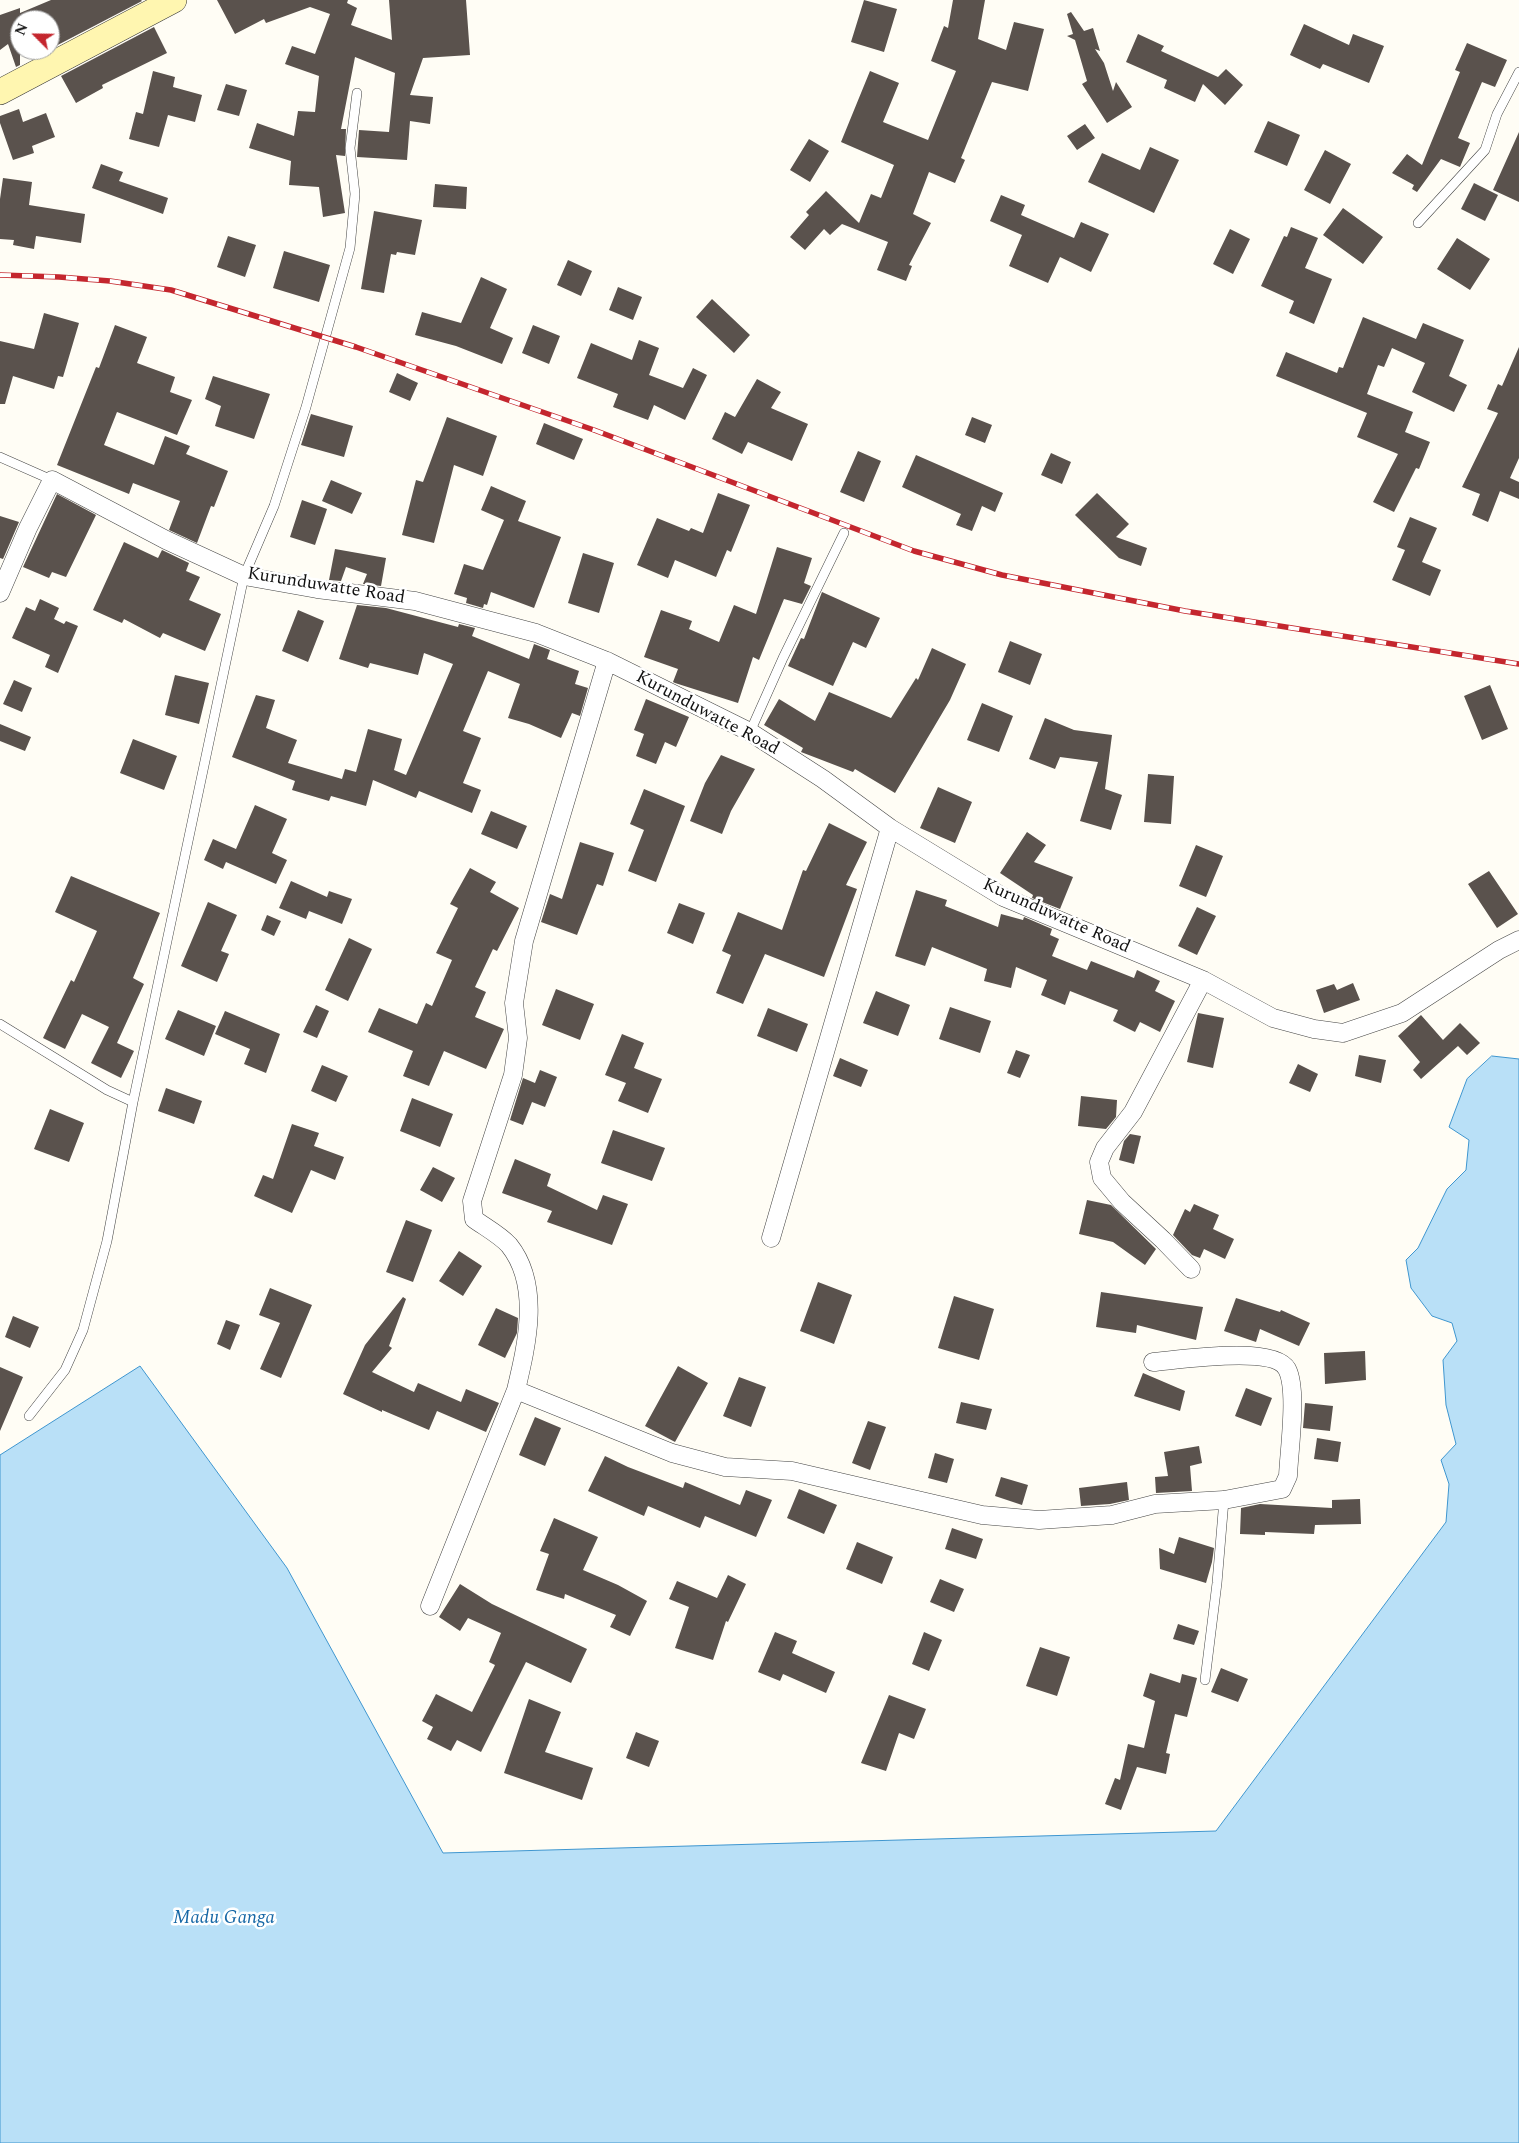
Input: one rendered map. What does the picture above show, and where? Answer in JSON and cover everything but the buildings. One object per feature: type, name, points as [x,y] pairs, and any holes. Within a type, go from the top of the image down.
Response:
[{"type":"street","points":[[0,92],[174,0]]},
{"type":"street","points":[[0,593],[28,528],[52,480]]},
{"type":"street","name":"Kurunduwatte Road","points":[[52,480],[166,540],[244,576],[317,589],[415,601],[536,633],[607,661],[750,732],[823,779],[890,828],[1003,897],[1203,980],[1272,1018],[1314,1029],[1343,1033],[1402,1013],[1499,950],[1519,940]]},
{"type":"street","points":[[430,1606],[516,1390],[524,1356],[529,1307],[524,1269],[508,1244],[474,1220],[472,1201],[513,1075],[518,1038],[514,1003],[524,941],[607,661]]},
{"type":"street","points":[[771,1238],[890,828]]},
{"type":"street","points":[[1191,1269],[1122,1202],[1102,1178],[1099,1162],[1106,1148],[1133,1112],[1203,980]]},
{"type":"street","points":[[516,1390],[672,1453],[725,1467],[792,1471],[982,1515],[1039,1520],[1112,1515],[1155,1504],[1224,1500],[1282,1489],[1288,1476],[1292,1393],[1287,1369],[1280,1362],[1272,1358],[1243,1355],[1153,1362]]},
{"type":"lane","points":[[1418,223],[1485,150],[1498,114],[1519,72]]},
{"type":"lane","points":[[29,1416],[65,1370],[83,1330],[107,1241],[133,1102],[244,576],[274,506],[306,407],[350,248],[355,194],[350,148],[357,93]]},
{"type":"lane","points":[[0,457],[52,480]]},
{"type":"lane","points":[[750,732],[783,658],[844,533]]},
{"type":"lane","points":[[0,1024],[108,1090],[133,1102]]},
{"type":"lane","points":[[1205,1680],[1217,1583],[1224,1500]]},
{"type":"water","name":"Madu Ganga","points":[[1492,1056],[1519,1059],[1519,2143],[0,2143],[0,1455],[140,1366],[287,1568],[443,1853],[1216,1831],[1446,1522],[1449,1484],[1441,1460],[1456,1444],[1446,1405],[1443,1360],[1457,1341],[1452,1323],[1432,1316],[1411,1288],[1406,1260],[1418,1248],[1447,1189],[1466,1170],[1469,1140],[1449,1127],[1467,1079]]},
{"type":"railway","points":[[0,275],[110,281],[171,290],[356,347],[594,430],[914,551],[1002,575],[1185,611],[1519,664]]}]
